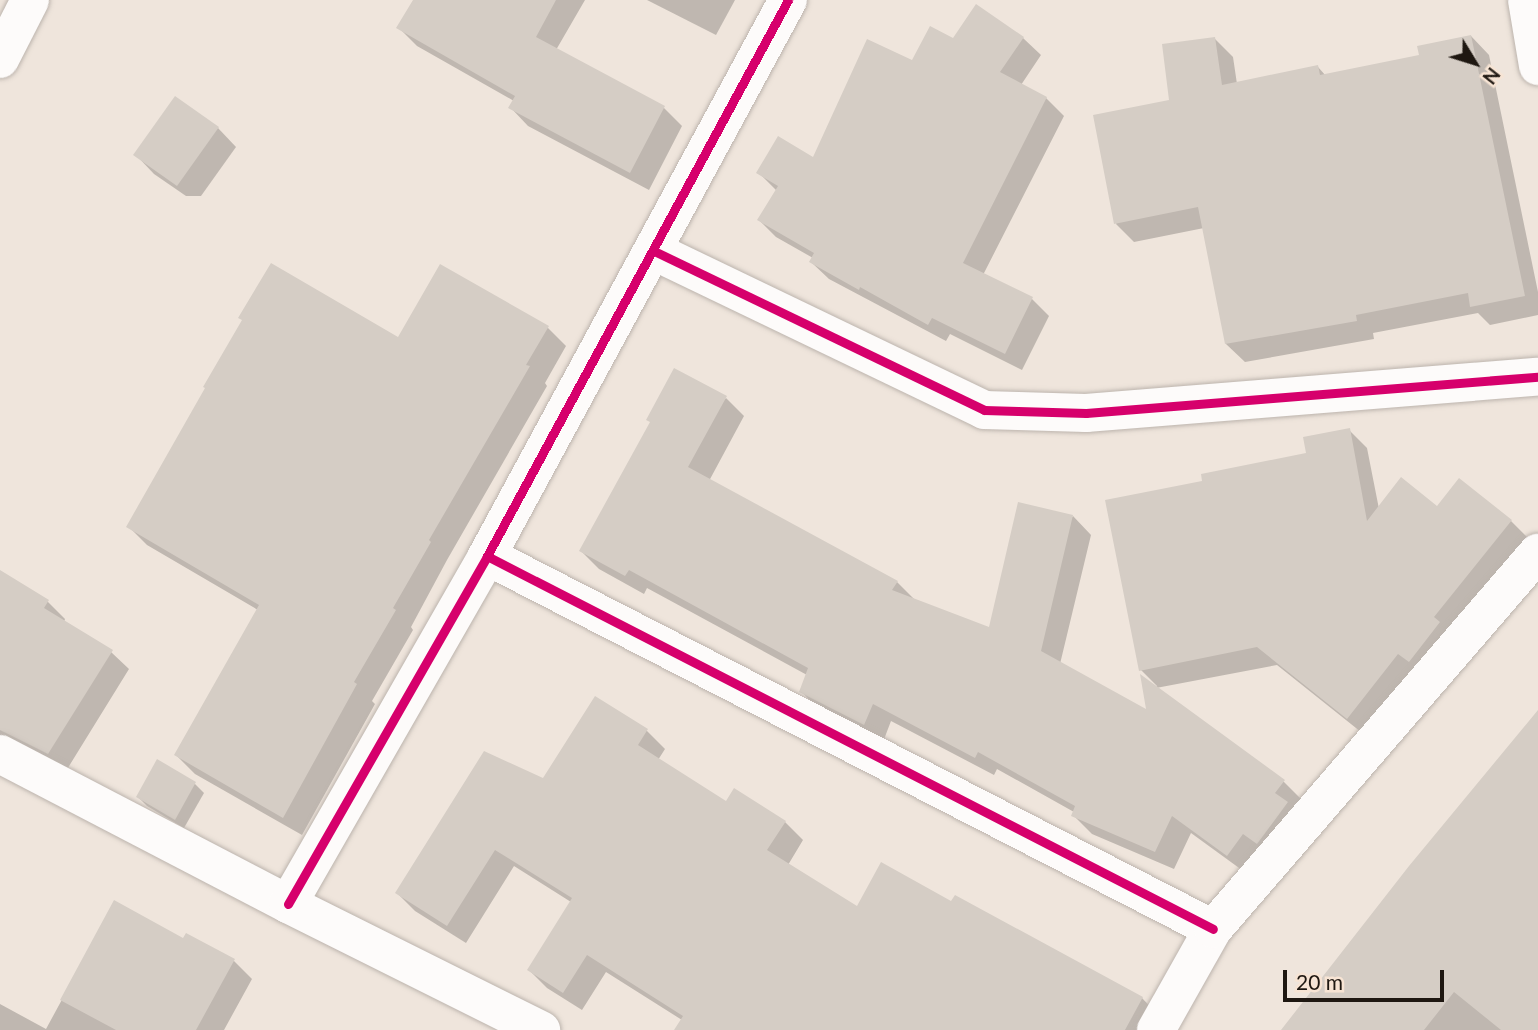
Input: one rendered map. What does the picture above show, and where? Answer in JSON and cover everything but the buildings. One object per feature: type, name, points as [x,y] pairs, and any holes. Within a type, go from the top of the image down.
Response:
[{"type":"street","points":[[0,60],[30,0]]},
{"type":"street","points":[[288,904],[487,556],[788,0]]},
{"type":"street","points":[[1527,0],[1538,66]]},
{"type":"street","points":[[654,251],[984,410],[1086,413],[1538,377]]},
{"type":"street","points":[[1156,1030],[1213,929],[1538,553]]},
{"type":"street","points":[[487,556],[1213,929]]},
{"type":"street","points":[[0,754],[288,904],[541,1030]]},
{"type":"cycle path","points":[[288,904],[487,556],[788,0]]},
{"type":"cycle path","points":[[654,251],[984,410],[1086,413],[1538,377]]},
{"type":"cycle path","points":[[487,556],[1213,929]]}]
